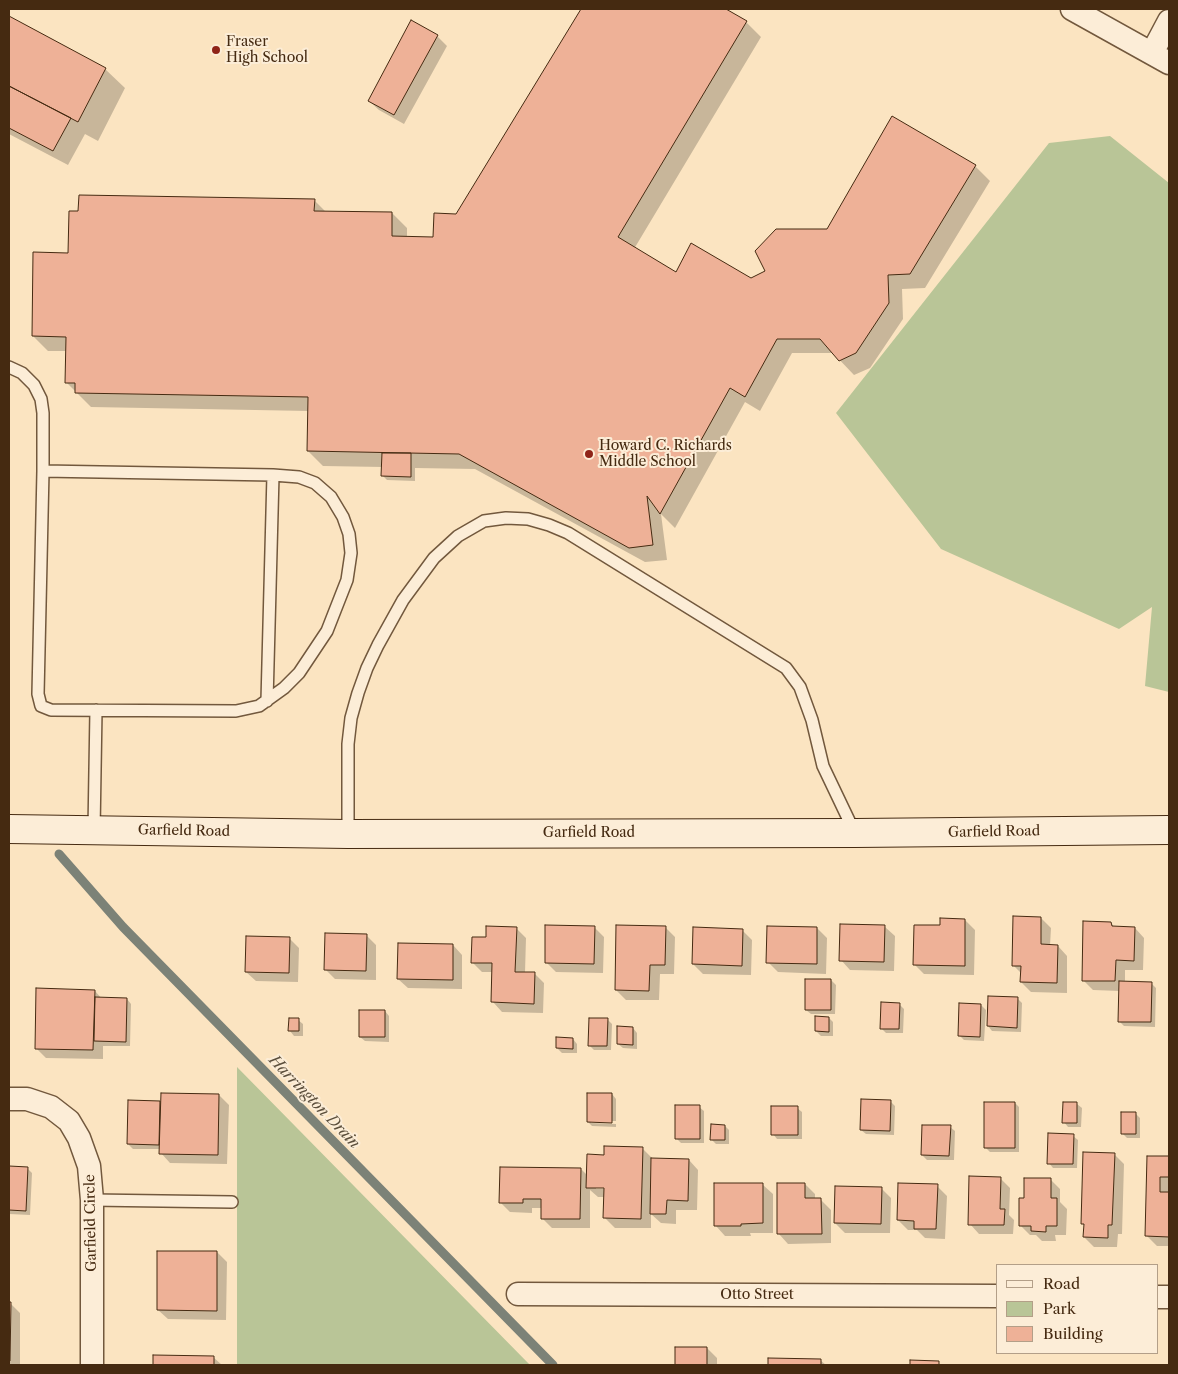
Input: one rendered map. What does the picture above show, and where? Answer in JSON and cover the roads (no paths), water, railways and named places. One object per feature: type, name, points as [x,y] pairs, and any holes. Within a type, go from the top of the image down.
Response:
[{"type":"main road","name":"Garfield Road","points":[[9,829],[348,834],[1169,830]]},
{"type":"street","points":[[1072,9],[1161,58],[1169,21]]},
{"type":"street","name":"Garfield Circle","points":[[9,1099],[27,1099],[51,1107],[69,1121],[80,1138],[89,1166],[92,1200],[92,1365]]},
{"type":"street","name":"Otto Street","points":[[518,1294],[996,1296]]},
{"type":"lane","points":[[9,367],[22,373],[34,386],[41,399],[43,414],[38,694],[41,706],[51,710],[236,711],[259,706],[284,688],[300,673],[327,631],[346,580],[351,553],[349,534],[343,516],[331,497],[315,484],[299,477],[273,475],[43,471]]},
{"type":"lane","points":[[267,701],[273,475]]},
{"type":"lane","points":[[348,834],[348,744],[351,718],[367,668],[378,645],[403,600],[434,558],[458,536],[484,521],[506,518],[528,519],[568,533],[786,668],[800,687],[812,720],[823,766],[855,833]]},
{"type":"lane","points":[[94,830],[96,710]]},
{"type":"lane","points":[[92,1200],[232,1202]]},
{"type":"waterway","name":"Harrington Drain","points":[[59,854],[123,927],[553,1365]]},
{"type":"place","name":"Fraser High School","points":[[216,50]]},
{"type":"place","name":"Howard C. Richards Middle School","points":[[589,454]]}]
